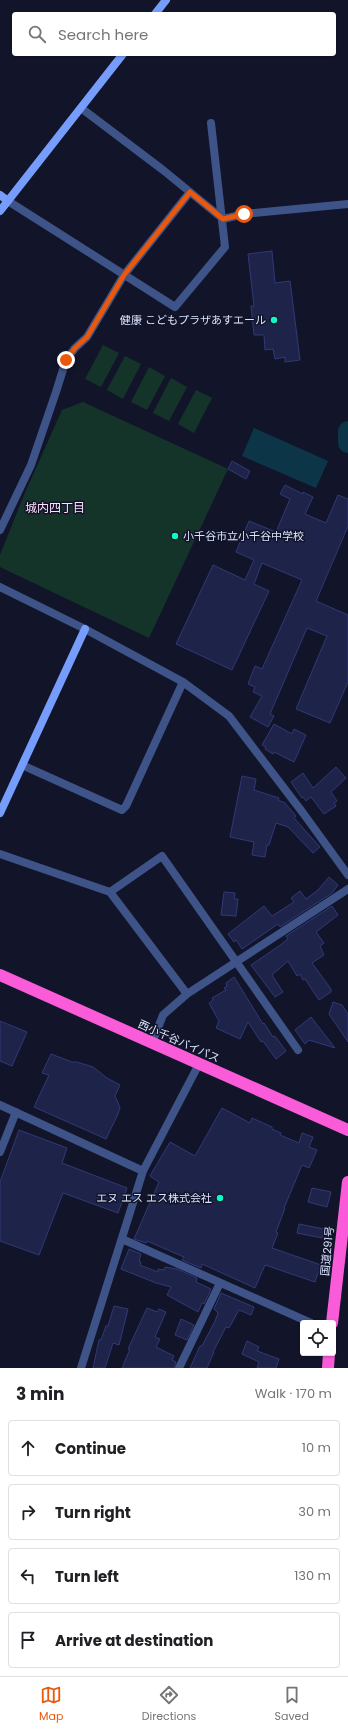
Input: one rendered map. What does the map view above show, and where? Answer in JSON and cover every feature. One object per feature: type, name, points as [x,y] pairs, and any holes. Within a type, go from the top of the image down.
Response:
[{"type":"highway","name":"西小千谷バイパス","points":[[0,975],[348,1130]]},
{"type":"highway","name":"国道291号","points":[[332,1320],[348,1182]]},
{"type":"highway","points":[[328,1368],[329,1356]]},
{"type":"street","points":[[157,12],[166,0]]},
{"type":"street","points":[[0,211],[121,56]]},
{"type":"street","points":[[81,108],[223,219]]},
{"type":"street","points":[[0,195],[175,308],[225,247],[211,123]]},
{"type":"street","points":[[0,530],[31,465],[66,360],[75,348],[87,337],[124,275],[190,192]]},
{"type":"street","points":[[223,219],[244,214],[348,204]]},
{"type":"street","points":[[0,587],[85,629],[183,682],[229,716],[348,875]]},
{"type":"street","points":[[0,813],[85,629]]},
{"type":"street","points":[[22,765],[122,810],[126,806],[183,682]]},
{"type":"street","points":[[0,854],[110,892],[187,994]]},
{"type":"street","points":[[110,892],[162,856],[298,1050]]},
{"type":"street","points":[[152,1043],[163,1015],[187,994],[348,889]]},
{"type":"street","points":[[81,1368],[143,1171],[199,1064]]},
{"type":"street","points":[[0,1105],[143,1171]]},
{"type":"street","points":[[0,1152],[16,1112]]},
{"type":"street","points":[[122,1239],[304,1320]]},
{"type":"street","points":[[179,1368],[220,1283]]},
{"type":"green space","points":[[103,345],[119,353],[101,387],[85,379]]},
{"type":"green space","points":[[125,356],[141,364],[123,399],[107,390]]},
{"type":"green space","points":[[149,367],[165,376],[147,410],[131,402]]},
{"type":"green space","points":[[171,378],[187,387],[169,421],[153,413]]},
{"type":"green space","points":[[196,390],[212,398],[194,433],[178,424]]},
{"type":"green space","points":[[83,402],[228,469],[149,638],[0,567],[0,555],[24,495],[62,410]]},
{"type":"water","points":[[254,428],[328,461],[316,488],[242,456]]},
{"type":"building","name":"健康 こどもプラザあすエール","points":[[272,251],[275,283],[290,281],[300,360],[285,362],[285,357],[275,359],[273,349],[265,350],[264,335],[254,335],[251,306],[254,306],[248,254]]},
{"type":"building","points":[[232,461],[250,471],[246,479],[228,469]]},
{"type":"building","points":[[285,485],[313,497],[305,514],[326,523],[338,495],[348,499],[348,526],[316,601],[348,615],[348,682],[330,723],[296,709],[327,636],[307,628],[270,714],[274,716],[268,727],[250,717],[262,696],[253,692],[255,687],[248,684],[255,666],[262,669],[302,580],[262,563],[254,584],[269,591],[232,670],[176,644],[213,565],[245,580],[254,560],[236,552],[249,521],[276,532],[290,499],[280,494]]},
{"type":"building","points":[[274,724],[292,734],[294,729],[306,735],[294,762],[274,752],[273,754],[262,745]]},
{"type":"building","points":[[336,767],[346,778],[331,792],[337,801],[334,803],[336,806],[324,814],[311,797],[306,801],[303,797],[302,798],[291,782],[303,773],[313,788]]},
{"type":"building","points":[[242,776],[256,779],[254,790],[279,798],[278,800],[285,803],[296,816],[294,818],[320,847],[313,853],[288,827],[276,823],[269,845],[267,845],[265,857],[252,855],[254,842],[230,837]]},
{"type":"building","points":[[329,877],[338,885],[332,893],[280,927],[278,924],[242,949],[236,940],[234,942],[228,934],[264,906],[272,916],[294,902],[291,898],[300,891],[306,899],[318,890]]},
{"type":"building","points":[[224,892],[235,893],[234,899],[238,899],[236,916],[221,915]]},
{"type":"building","points":[[332,906],[338,915],[316,932],[324,943],[320,946],[324,955],[312,963],[331,989],[331,992],[319,1000],[305,979],[303,980],[300,974],[297,976],[288,961],[272,975],[283,992],[275,997],[251,965],[288,939],[286,936]]},
{"type":"building","points":[[234,977],[263,1024],[264,1023],[273,1037],[275,1036],[286,1051],[276,1059],[263,1041],[261,1042],[248,1022],[240,1039],[216,1028],[219,1021],[209,1003],[213,1000],[212,998],[226,990],[224,988],[227,986],[226,983]]},
{"type":"building","points":[[333,1002],[342,1005],[348,1014],[348,1042],[329,1014]]},
{"type":"building","points":[[311,1017],[335,1048],[309,1040],[305,1044],[295,1030]]},
{"type":"building","points":[[0,1021],[27,1032],[12,1066],[0,1061]]},
{"type":"building","points":[[51,1054],[72,1062],[93,1067],[107,1078],[120,1085],[115,1096],[120,1107],[106,1139],[34,1107],[49,1075],[42,1073]]},
{"type":"building","name":"エヌ エス エス株式会社","points":[[222,1108],[250,1123],[252,1118],[272,1127],[272,1129],[281,1133],[280,1135],[299,1143],[302,1133],[313,1137],[309,1147],[317,1150],[309,1168],[302,1165],[284,1208],[276,1232],[278,1233],[272,1248],[321,1265],[315,1282],[265,1265],[255,1288],[202,1264],[201,1268],[182,1260],[184,1257],[147,1241],[146,1243],[134,1239],[159,1182],[150,1176],[170,1142],[195,1156]]},
{"type":"building","points":[[19,1130],[67,1148],[62,1163],[127,1188],[118,1213],[63,1193],[39,1255],[0,1241],[0,1182]]},
{"type":"building","points":[[312,1188],[331,1192],[327,1207],[308,1202]]},
{"type":"building","points":[[299,1224],[324,1229],[322,1238],[297,1233]]},
{"type":"building","points":[[129,1249],[141,1254],[139,1261],[141,1262],[140,1265],[158,1272],[158,1269],[164,1270],[165,1267],[177,1269],[197,1278],[196,1282],[211,1289],[204,1304],[202,1303],[198,1312],[167,1295],[171,1287],[156,1283],[121,1269]]},
{"type":"building","points":[[221,1293],[254,1307],[251,1315],[239,1310],[229,1328],[226,1327],[213,1352],[207,1368],[190,1368],[200,1346],[202,1346],[215,1321],[218,1313],[214,1309]]},
{"type":"building","points":[[114,1306],[128,1309],[119,1345],[113,1343],[105,1368],[93,1368],[99,1340],[101,1340],[106,1326],[108,1326]]},
{"type":"building","points":[[147,1308],[157,1312],[159,1309],[166,1312],[155,1337],[160,1339],[156,1347],[174,1356],[172,1360],[176,1362],[174,1368],[122,1368],[130,1349],[128,1349]]},
{"type":"building","points":[[181,1319],[194,1325],[187,1340],[175,1335]]},
{"type":"building","points":[[247,1341],[259,1347],[257,1351],[279,1359],[276,1368],[257,1368],[259,1362],[242,1354]]},
{"type":"waterway","points":[[348,431],[348,443]]},
{"type":"place","name":"健康 こどもプラザあすエール","points":[[274,320]]},
{"type":"place","name":"小千谷市立小千谷中学校","points":[[175,536]]},
{"type":"place","name":"エヌ エス エス株式会社","points":[[220,1198]]},
{"type":"district","name":"城内四丁目","points":[[55,508]]},
{"type":"route","points":[[66,360],[75,348],[87,337],[124,275],[190,192],[223,219],[244,214]]}]
